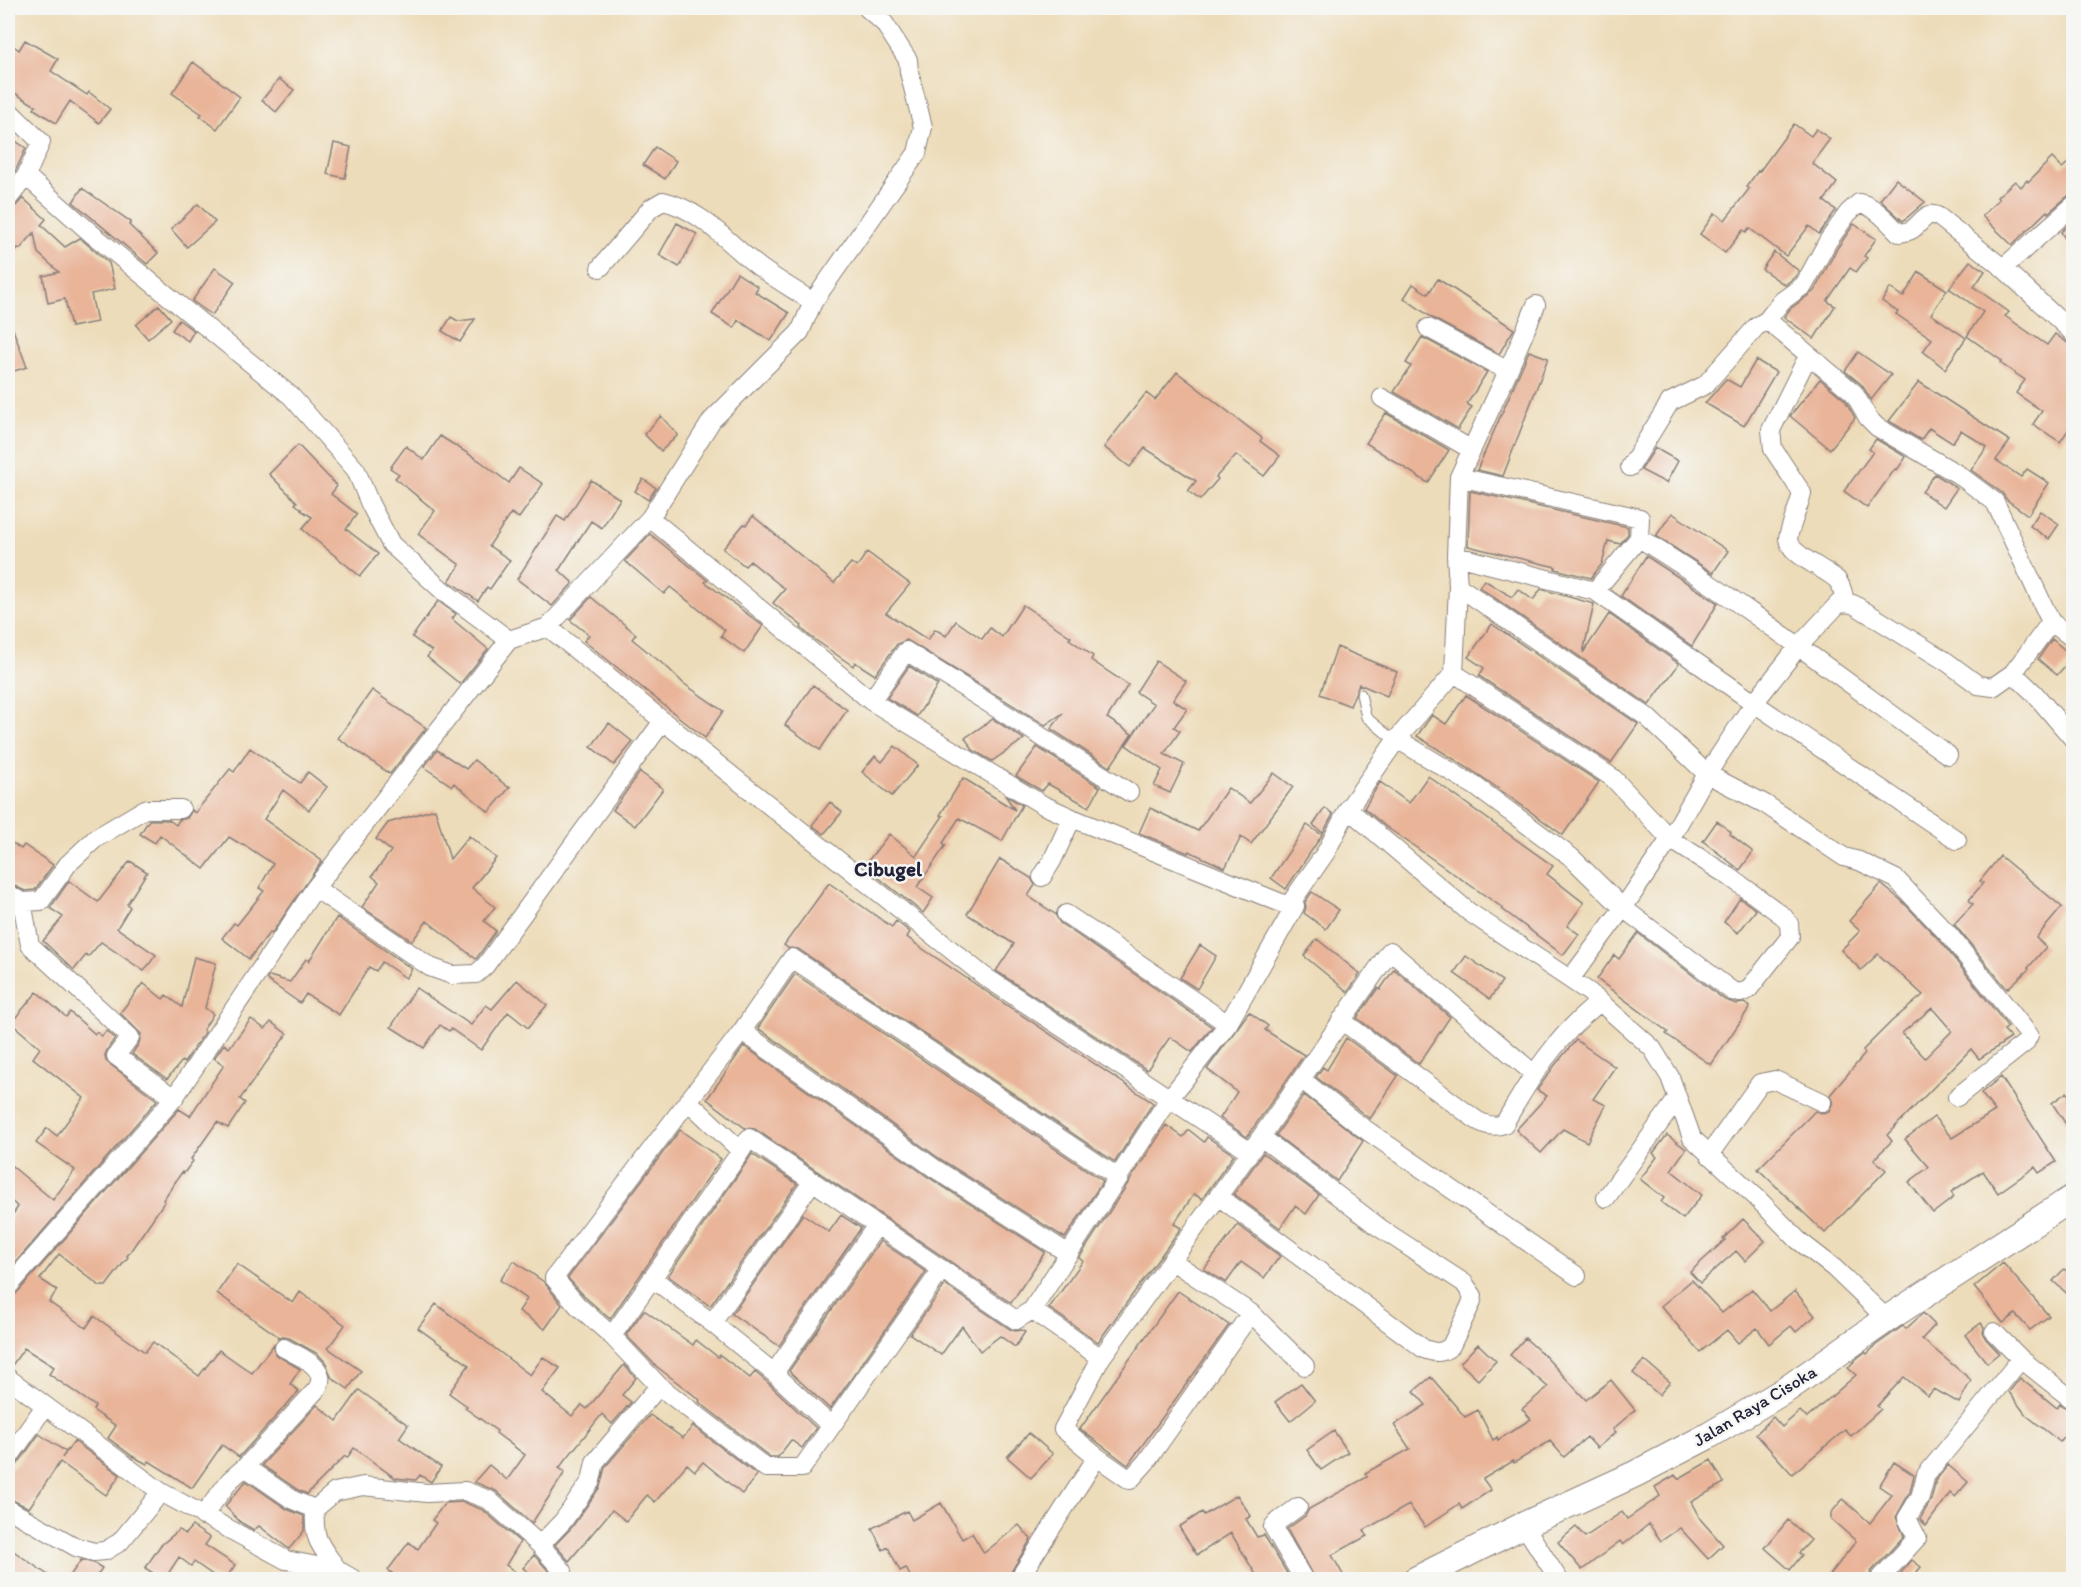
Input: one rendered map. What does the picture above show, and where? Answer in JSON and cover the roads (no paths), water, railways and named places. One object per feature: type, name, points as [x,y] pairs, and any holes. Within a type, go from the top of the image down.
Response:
[{"type":"street","points":[[8,1287],[174,1098],[315,888],[509,640],[548,627],[650,518],[712,420],[800,332],[813,302],[917,153],[923,127],[908,60],[884,23],[867,8]]},
{"type":"street","points":[[8,110],[41,142],[26,176],[8,199]]},
{"type":"street","points":[[26,176],[100,241],[291,396],[356,470],[370,504],[392,544],[442,590],[509,640]]},
{"type":"street","points":[[600,268],[651,208],[663,201],[675,204],[705,221],[761,269],[813,302]]},
{"type":"street","points":[[1630,467],[1670,402],[1705,385],[1756,327],[1767,320],[1782,301],[1804,285],[1828,241],[1848,213],[1859,203],[1864,203],[1883,217],[1899,233],[1912,230],[1927,215],[1934,214],[2003,268],[2073,334]]},
{"type":"street","points":[[2003,268],[2073,205]]},
{"type":"street","points":[[1295,906],[1292,901],[1326,852],[1348,809],[1397,738],[1454,673],[1459,477],[1536,305]]},
{"type":"street","points":[[1767,320],[1854,393],[1868,418],[1877,427],[1959,475],[1995,502],[2051,622],[2073,639]]},
{"type":"street","points":[[1428,328],[1508,371]]},
{"type":"street","points":[[1808,356],[1771,430],[1773,449],[1802,493],[1788,538],[1791,546],[1797,553],[1836,579],[1842,587],[1845,602]]},
{"type":"street","points":[[1382,398],[1472,450]]},
{"type":"street","points":[[1459,477],[1640,518],[1639,538],[1595,591]]},
{"type":"street","points":[[650,518],[871,701],[1043,805],[1286,905],[1295,906]]},
{"type":"street","points":[[1639,538],[1798,647],[1948,755]]},
{"type":"street","points":[[1456,556],[1595,591],[1754,703],[1957,840]]},
{"type":"street","points":[[1458,586],[1647,717],[1707,774],[1765,804],[1844,857],[1859,861],[1896,879],[1950,936],[2029,1035],[2025,1043],[1957,1097]]},
{"type":"street","points":[[1571,978],[1623,908],[1670,838],[1707,774],[1754,703],[1798,647],[1839,603],[1853,604],[1947,662],[1978,685],[1993,687],[2013,673],[2051,622]]},
{"type":"street","points":[[548,627],[984,976],[1249,1151]]},
{"type":"street","points":[[871,701],[906,651],[1129,792]]},
{"type":"street","points":[[1397,738],[1475,786],[1571,857],[1623,908],[1732,991],[1740,993],[1749,990],[1790,937],[1790,924],[1783,916],[1730,877],[1670,838],[1613,778],[1454,673]]},
{"type":"street","points":[[2013,673],[2034,693],[2073,740]]},
{"type":"street","points":[[315,888],[430,967],[452,975],[476,974],[485,966],[663,721]]},
{"type":"street","points":[[174,1098],[117,1056],[130,1037],[30,945],[15,898],[41,901],[68,864],[96,838],[145,809],[181,808]]},
{"type":"street","points":[[1348,809],[1469,912],[1571,978],[1652,1048],[1670,1077],[1692,1138],[1757,1198],[1798,1240],[1834,1268],[1887,1319]]},
{"type":"street","points":[[1042,877],[1072,818]]},
{"type":"street","points":[[612,1336],[749,1138],[1016,1320],[1032,1310],[1169,1099],[1228,1024],[1295,906]]},
{"type":"street","points":[[1065,914],[1228,1024]]},
{"type":"street","points":[[1251,1313],[1146,1462],[1130,1480],[1063,1429],[1101,1358],[1261,1137],[1390,951],[1533,1073]]},
{"type":"street","points":[[942,1269],[802,1468],[766,1468],[659,1386],[612,1336],[578,1306],[554,1278],[742,1031],[792,958],[1119,1179]]},
{"type":"street","points":[[1341,1020],[1475,1119],[1488,1126],[1497,1127],[1504,1124],[1533,1073],[1579,1018],[1600,1002]]},
{"type":"street","points":[[742,1031],[934,1168],[1069,1254]]},
{"type":"street","points":[[1301,1079],[1359,1125],[1577,1276]]},
{"type":"street","points":[[1709,1155],[1760,1083],[1775,1080],[1822,1102]]},
{"type":"street","points":[[1606,1198],[1677,1099]]},
{"type":"street","points":[[688,1101],[741,1151]]},
{"type":"street","points":[[1218,1196],[1424,1349],[1439,1353],[1451,1346],[1472,1304],[1473,1296],[1464,1283],[1380,1228],[1261,1137]]},
{"type":"street","points":[[712,1323],[813,1181]]},
{"type":"street","name":"Jalan Raya Cisoka","points":[[1415,1580],[1524,1525],[1635,1474],[1708,1436],[1787,1389],[1887,1319],[2073,1197]]},
{"type":"street","points":[[774,1373],[877,1224]]},
{"type":"street","points":[[1172,1261],[1251,1313],[1305,1366]]},
{"type":"street","points":[[652,1278],[774,1373],[831,1426]]},
{"type":"street","points":[[1032,1310],[1101,1358]]},
{"type":"street","points":[[1994,1332],[2021,1359],[2073,1401]]},
{"type":"street","points":[[203,1516],[230,1479],[245,1467],[318,1389],[322,1381],[316,1366],[284,1348]]},
{"type":"street","points":[[1879,1580],[1917,1538],[1907,1518],[1920,1497],[1926,1474],[2021,1359]]},
{"type":"street","points":[[8,1378],[161,1492],[286,1560],[338,1570],[355,1580]]},
{"type":"street","points":[[540,1545],[563,1521],[591,1482],[595,1462],[659,1386]]},
{"type":"street","points":[[8,1459],[45,1406]]},
{"type":"street","points":[[1018,1580],[1097,1457]]},
{"type":"street","points":[[245,1467],[292,1500],[315,1509]]},
{"type":"street","points":[[338,1570],[317,1541],[314,1530],[315,1509],[335,1492],[363,1486],[427,1493],[465,1491],[489,1500],[540,1545],[563,1570]]},
{"type":"street","points":[[8,1509],[76,1547],[94,1552],[105,1551],[120,1542],[161,1492]]},
{"type":"street","points":[[1298,1507],[1273,1527],[1304,1580]]},
{"type":"street","points":[[1524,1525],[1559,1580]]},
{"type":"lane","points":[[1361,694],[1366,717],[1389,736],[1397,738]]},
{"type":"district","name":"Cibugel","points":[[888,868]]}]
